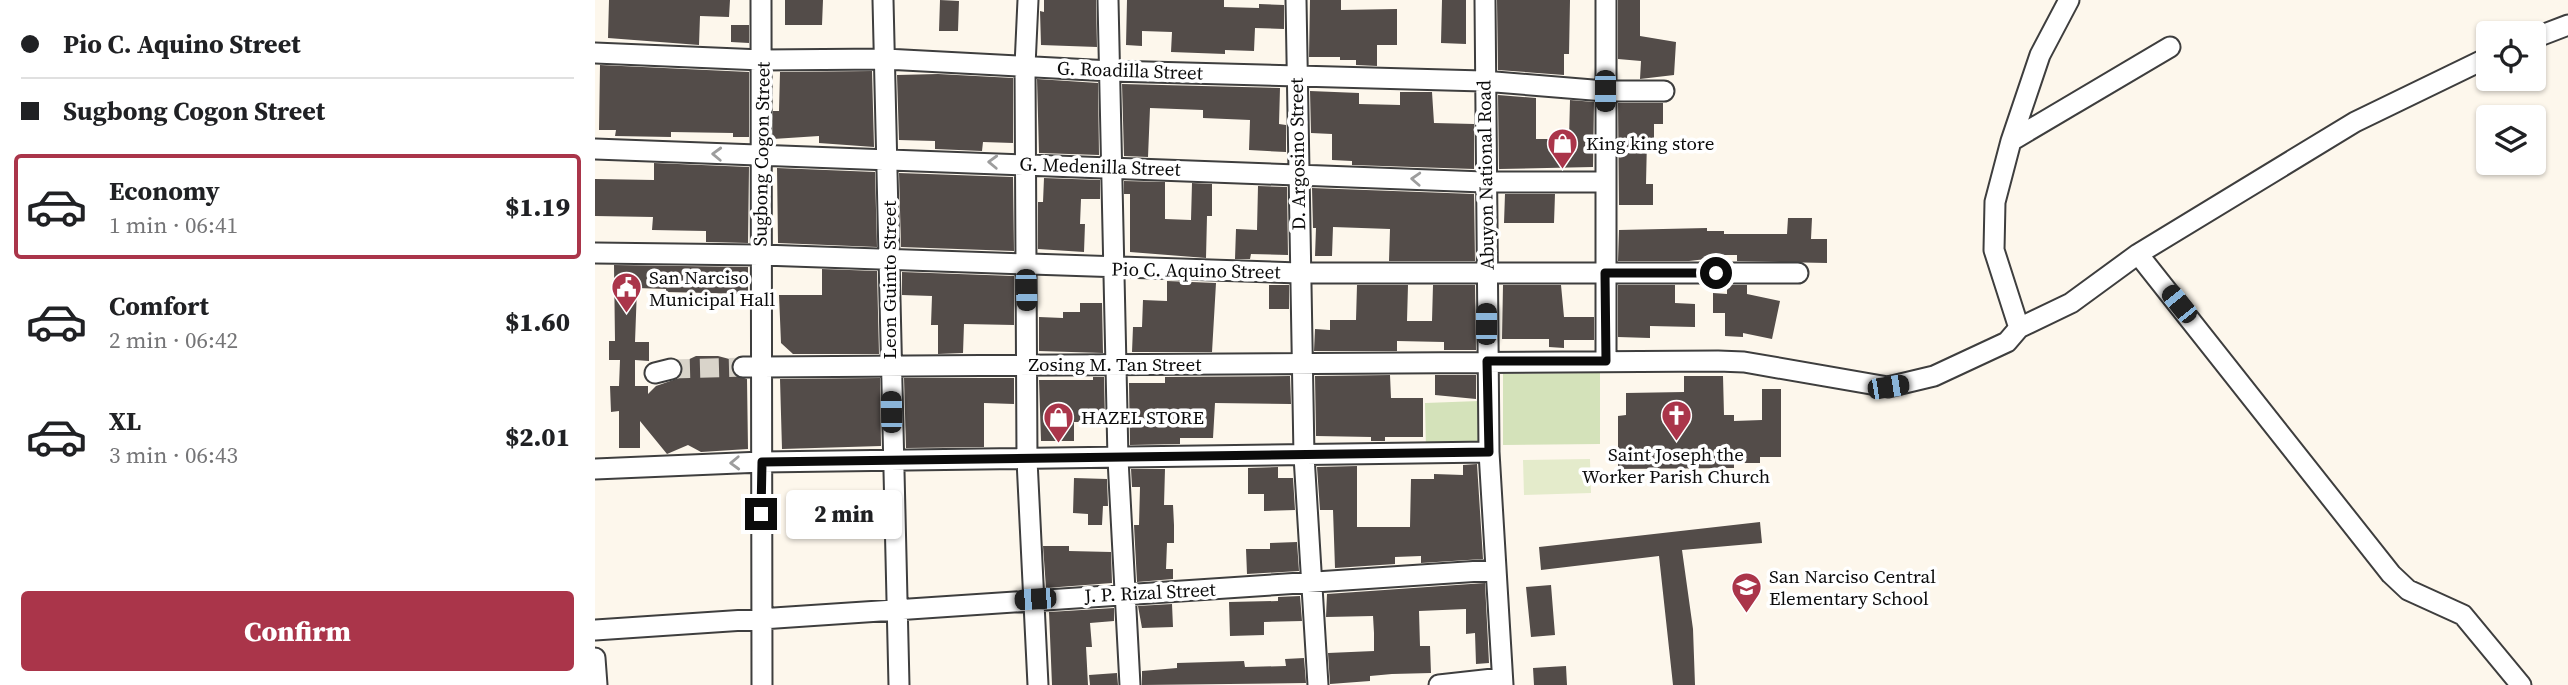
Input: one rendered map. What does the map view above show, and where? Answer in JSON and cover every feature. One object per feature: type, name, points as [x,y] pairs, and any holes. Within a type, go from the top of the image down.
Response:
[{"type":"street","name":"Sugbong Cogon Street","points":[[761,0],[759,255],[751,366],[762,462],[762,685]]},
{"type":"street","name":"Leon Guinto Street","points":[[883,0],[889,158],[891,461],[899,685]]},
{"type":"street","points":[[1028,0],[1025,66],[1025,266],[1029,364],[1027,460],[1038,685]]},
{"type":"street","points":[[1108,0],[1112,268],[1129,685]]},
{"type":"street","name":"D. Argosino Street","points":[[1296,0],[1295,74],[1304,457],[1318,685]]},
{"type":"street","name":"Abuyon National Road","points":[[1485,0],[1483,81],[1489,452],[1502,681]]},
{"type":"street","points":[[1606,0],[1606,361]]},
{"type":"street","points":[[2019,328],[1994,250],[1995,202],[2011,141],[2040,55],[2069,0]]},
{"type":"street","points":[[2546,33],[2568,25]]},
{"type":"street","points":[[2011,141],[2170,47]]},
{"type":"street","name":"G. Roadilla Street","points":[[595,53],[762,61],[885,60],[1111,71],[1295,74],[1483,81],[1605,91],[1664,91]]},
{"type":"street","name":"Zosing M. Tan Street","points":[[751,366],[1744,362],[1888,387],[1934,376],[2007,342],[2019,328],[2071,303],[2139,254],[2355,122],[2476,63]]},
{"type":"street","name":"G. Medenilla Street","points":[[595,149],[1485,182],[1604,182]]},
{"type":"street","name":"Pio C. Aquino Street","points":[[595,253],[759,255],[1025,266],[1299,273],[1798,273]]},
{"type":"street","points":[[2139,254],[2391,574],[2408,590],[2463,615],[2521,685]]},
{"type":"street","points":[[595,469],[762,462],[1118,460],[1489,452]]},
{"type":"street","name":"J. P. Rizal Street","points":[[595,630],[1496,570]]},
{"type":"street","points":[[595,658],[597,685]]},
{"type":"street","points":[[1439,685],[1502,681]]},
{"type":"green space","points":[[1600,373],[1600,444],[1503,445],[1503,374]]},
{"type":"green space","points":[[1479,401],[1480,449],[1426,450],[1425,403]]},
{"type":"green space","points":[[1590,459],[1591,493],[1524,495],[1523,460]]},
{"type":"building","points":[[609,0],[730,0],[729,17],[700,16],[699,45],[608,38]]},
{"type":"building","points":[[785,0],[823,0],[822,25],[785,25]]},
{"type":"building","points":[[940,0],[959,1],[958,31],[939,31]]},
{"type":"building","points":[[1044,0],[1096,0],[1097,47],[1041,45],[1040,11],[1044,12]]},
{"type":"building","points":[[1127,0],[1224,0],[1224,7],[1259,8],[1259,4],[1284,5],[1284,29],[1255,28],[1254,51],[1225,50],[1225,54],[1171,52],[1172,32],[1142,31],[1142,46],[1126,45]]},
{"type":"building","points":[[1310,0],[1341,0],[1341,10],[1397,9],[1397,45],[1377,45],[1377,66],[1356,65],[1356,60],[1340,60],[1340,57],[1309,57]]},
{"type":"building","points":[[1442,0],[1466,0],[1466,44],[1441,43]]},
{"type":"building","points":[[1497,0],[1570,0],[1569,54],[1564,54],[1564,75],[1498,70]]},
{"type":"building","points":[[1618,0],[1640,0],[1640,36],[1676,42],[1674,75],[1640,79],[1641,61],[1618,59]]},
{"type":"building","points":[[731,25],[749,25],[749,43],[731,42]]},
{"type":"building","points":[[600,65],[749,72],[749,137],[733,137],[733,133],[671,132],[671,137],[615,136],[616,130],[599,130]]},
{"type":"building","points":[[872,71],[874,147],[819,143],[819,136],[773,139],[773,111],[779,111],[780,72]]},
{"type":"building","points":[[897,75],[1013,78],[1013,143],[983,142],[982,151],[935,149],[935,141],[899,140]]},
{"type":"building","points":[[1037,79],[1098,83],[1099,155],[1039,153]]},
{"type":"building","points":[[1122,84],[1280,88],[1279,124],[1286,125],[1286,152],[1249,150],[1250,120],[1203,118],[1203,110],[1150,108],[1148,157],[1124,156]]},
{"type":"building","points":[[1310,91],[1359,93],[1359,104],[1400,105],[1400,92],[1432,92],[1434,123],[1474,124],[1474,169],[1352,165],[1352,161],[1332,160],[1332,134],[1311,133]]},
{"type":"building","points":[[1498,95],[1536,98],[1536,139],[1569,139],[1570,100],[1594,102],[1593,167],[1499,169]]},
{"type":"building","points":[[1618,103],[1663,103],[1663,124],[1654,124],[1654,139],[1647,139],[1646,184],[1653,184],[1653,205],[1619,205]]},
{"type":"building","points":[[654,163],[749,167],[748,243],[706,242],[706,231],[652,230],[653,217],[595,216],[595,179],[654,180]]},
{"type":"building","points":[[777,168],[875,172],[877,247],[778,243]]},
{"type":"building","points":[[899,173],[1013,177],[1014,251],[901,247]]},
{"type":"building","points":[[1044,178],[1100,180],[1100,199],[1081,199],[1080,224],[1085,224],[1084,252],[1038,249],[1038,202],[1043,202]]},
{"type":"building","points":[[1124,181],[1165,182],[1165,219],[1191,220],[1192,183],[1212,184],[1212,216],[1207,216],[1206,258],[1130,252],[1130,194],[1124,194]]},
{"type":"building","points":[[1258,186],[1287,187],[1288,255],[1251,254],[1250,259],[1235,259],[1236,229],[1257,230]]},
{"type":"building","points":[[1312,188],[1474,194],[1475,261],[1389,261],[1390,229],[1333,227],[1332,256],[1315,256],[1316,228],[1313,228]]},
{"type":"building","points":[[1505,194],[1555,194],[1554,223],[1504,223]]},
{"type":"building","points":[[1788,218],[1812,218],[1811,239],[1827,239],[1827,263],[1737,261],[1737,255],[1707,255],[1706,259],[1689,261],[1618,261],[1619,230],[1707,228],[1707,231],[1724,231],[1724,234],[1787,234]]},
{"type":"building","points":[[614,265],[748,267],[748,294],[666,292],[666,289],[637,288],[635,342],[649,342],[649,361],[635,360],[635,386],[648,386],[648,394],[656,386],[679,378],[683,372],[681,363],[696,356],[718,356],[733,360],[733,374],[747,379],[748,449],[701,452],[688,445],[667,454],[640,421],[640,448],[619,448],[619,411],[611,412],[610,386],[619,386],[620,360],[609,360],[609,341],[615,341]]},
{"type":"building","points":[[822,269],[877,271],[879,354],[793,354],[781,343],[779,295],[822,295]]},
{"type":"building","points":[[902,272],[1014,276],[1014,325],[964,324],[963,353],[938,354],[938,325],[931,325],[932,296],[902,295]]},
{"type":"building","points":[[1167,281],[1216,283],[1212,352],[1132,352],[1133,327],[1142,327],[1143,300],[1167,301]]},
{"type":"building","points":[[1269,285],[1289,285],[1289,309],[1269,309]]},
{"type":"building","points":[[1357,285],[1408,285],[1407,321],[1432,321],[1433,285],[1475,285],[1476,350],[1444,350],[1444,342],[1397,341],[1397,351],[1314,351],[1315,329],[1330,330],[1330,320],[1356,320]]},
{"type":"building","points":[[1503,285],[1561,285],[1564,317],[1594,317],[1594,340],[1564,340],[1564,348],[1549,347],[1549,339],[1502,339]]},
{"type":"building","points":[[1618,285],[1675,285],[1675,303],[1695,304],[1695,327],[1650,326],[1650,338],[1618,337]]},
{"type":"building","points":[[1727,285],[1747,285],[1747,294],[1780,301],[1772,339],[1743,333],[1743,337],[1725,336],[1725,313],[1713,313],[1713,293],[1727,294]]},
{"type":"building","points":[[1080,303],[1102,303],[1103,353],[1039,351],[1039,317],[1063,318],[1063,312],[1080,312]]},
{"type":"building","points":[[1390,375],[1391,398],[1423,398],[1423,437],[1385,437],[1385,441],[1371,441],[1371,437],[1316,436],[1315,376]]},
{"type":"building","points":[[1435,375],[1476,375],[1476,399],[1435,395]]},
{"type":"building","points":[[1290,376],[1291,404],[1215,403],[1213,438],[1180,438],[1180,444],[1130,445],[1129,383],[1165,383],[1165,377]]},
{"type":"building","points":[[1684,376],[1723,376],[1724,415],[1734,415],[1734,421],[1762,420],[1762,389],[1781,389],[1781,457],[1760,457],[1760,463],[1734,463],[1734,468],[1618,469],[1618,416],[1626,415],[1626,393],[1684,392]]},
{"type":"building","points":[[1093,377],[1104,377],[1105,422],[1074,422],[1074,441],[1041,441],[1039,380],[1093,380]]},
{"type":"building","points":[[880,378],[881,446],[782,449],[780,379]]},
{"type":"building","points":[[904,378],[1014,378],[1014,404],[984,403],[984,447],[906,448]]},
{"type":"building","points":[[1477,464],[1483,559],[1421,563],[1421,556],[1395,557],[1395,564],[1335,568],[1333,510],[1320,510],[1317,467],[1357,466],[1357,527],[1410,527],[1411,479],[1434,479],[1434,474],[1463,475],[1463,465]]},
{"type":"building","points":[[1278,467],[1278,478],[1293,478],[1295,510],[1264,511],[1264,494],[1248,494],[1248,468]]},
{"type":"building","points":[[1131,469],[1165,469],[1164,505],[1173,505],[1174,525],[1174,543],[1167,543],[1166,569],[1173,569],[1173,579],[1137,582],[1134,525],[1139,525],[1140,487],[1132,487]]},
{"type":"building","points":[[1074,478],[1107,479],[1108,506],[1103,506],[1102,525],[1088,525],[1088,514],[1073,513]]},
{"type":"building","points":[[1760,522],[1762,543],[1682,550],[1693,629],[1695,685],[1673,685],[1659,556],[1541,570],[1539,547]]},
{"type":"building","points":[[1297,542],[1299,571],[1247,574],[1246,549],[1270,549],[1270,543]]},
{"type":"building","points":[[1043,546],[1069,546],[1069,551],[1111,552],[1112,583],[1046,588]]},
{"type":"building","points":[[1485,583],[1489,663],[1476,664],[1475,633],[1466,634],[1466,609],[1419,611],[1420,646],[1430,646],[1431,673],[1370,676],[1370,681],[1330,684],[1328,653],[1374,651],[1374,633],[1373,616],[1326,617],[1327,594]]},
{"type":"building","points":[[1551,585],[1555,635],[1531,637],[1526,587]]},
{"type":"building","points":[[1300,596],[1302,621],[1264,622],[1264,635],[1230,636],[1229,602],[1278,601],[1278,597]]},
{"type":"building","points":[[1172,604],[1173,627],[1142,628],[1138,606]]},
{"type":"building","points":[[1114,608],[1114,621],[1090,623],[1092,647],[1086,647],[1088,685],[1052,685],[1049,612]]},
{"type":"building","points":[[1304,658],[1306,683],[1142,685],[1142,671],[1177,668],[1177,663],[1244,661],[1245,667],[1286,666],[1285,659]]},
{"type":"building","points":[[1566,666],[1567,685],[1534,685],[1533,668]]},
{"type":"building","points":[[1117,673],[1118,685],[1090,685],[1089,675]]},
{"type":"tunnel","points":[[671,369],[743,367]]},
{"type":"place","name":"King king store","points":[[1563,170]]},
{"type":"place","name":"San Narciso Municipal Hall","points":[[626,315]]},
{"type":"place","name":"Saint Joseph the Worker Parish Church","points":[[1676,442]]},
{"type":"place","name":"HAZEL STORE","points":[[1058,444]]},
{"type":"place","name":"San Narciso Central Elementary School","points":[[1746,614]]},
{"type":"route","points":[[761,514],[762,462],[1118,460],[1489,452],[1487,361],[1606,361],[1605,273],[1716,273]]}]
